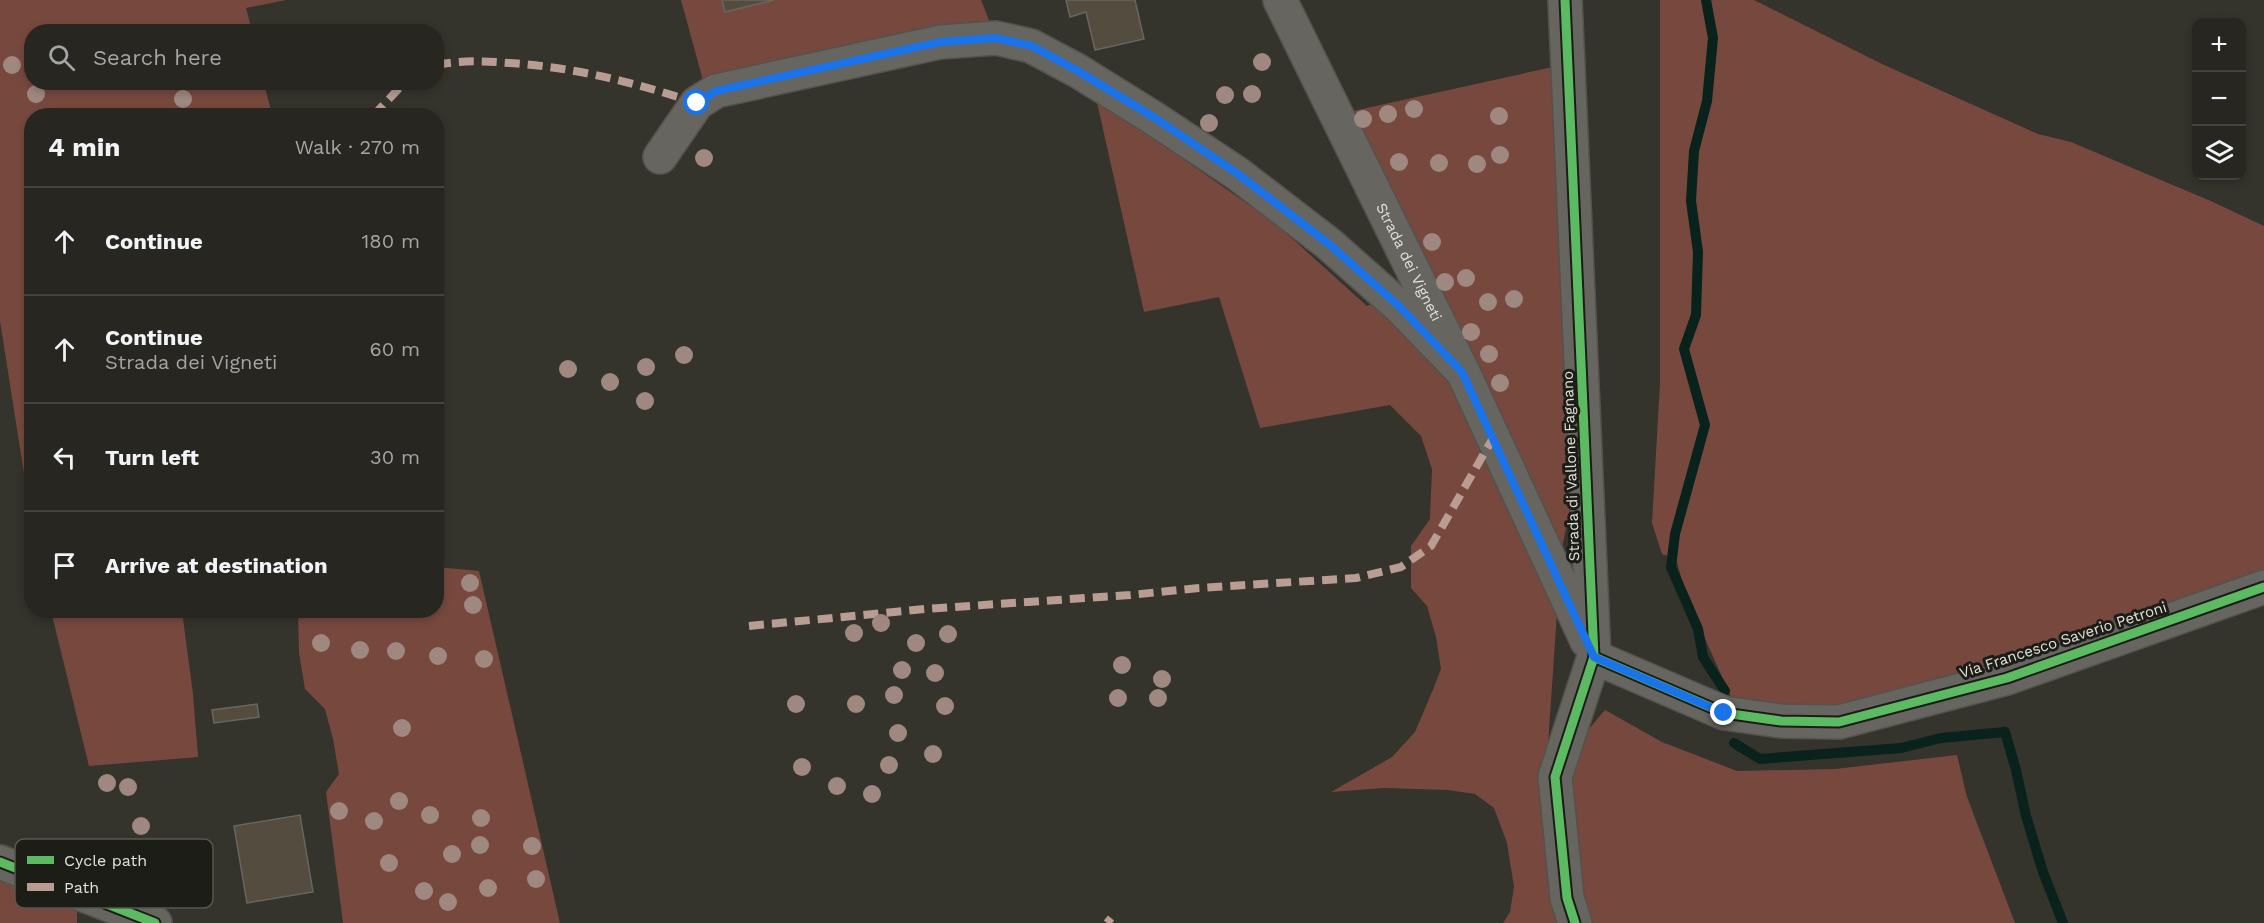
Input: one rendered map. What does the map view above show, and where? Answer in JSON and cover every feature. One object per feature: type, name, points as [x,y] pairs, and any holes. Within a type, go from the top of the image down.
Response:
[{"type":"street","name":"Strada dei Vigneti","points":[[1280,0],[1462,372],[1594,657]]},
{"type":"street","name":"Strada di Vallone Fagnano","points":[[1565,0],[1594,657],[1555,777],[1567,898],[1575,923]]},
{"type":"street","points":[[660,157],[697,103],[716,91],[940,42],[996,38],[1032,46],[1155,118],[1238,174],[1338,252],[1400,307],[1462,372]]},
{"type":"street","name":"Via Francesco Saverio Petroni","points":[[1594,657],[1724,713],[1781,721],[1839,722],[2007,678],[2264,587]]},
{"type":"street","points":[[0,862],[15,868]]},
{"type":"street","points":[[117,908],[155,923]]},
{"type":"shaded area","points":[[0,0],[286,0],[246,8],[250,24],[24,24],[24,90],[266,90],[270,108],[24,108],[24,474],[0,321]]},
{"type":"shaded area","points":[[681,0],[981,0],[990,23],[704,84]]},
{"type":"shaded area","points":[[1660,0],[1754,0],[1882,64],[2038,134],[2071,142],[2264,226],[2264,575],[1996,669],[1856,710],[1735,706],[1687,598],[1676,559],[1662,554],[1652,523],[1660,383]]},
{"type":"shaded area","points":[[1562,65],[1573,494],[1561,553],[1546,775],[1569,923],[1503,923],[1510,912],[1514,887],[1507,843],[1494,808],[1475,794],[1448,790],[1384,788],[1331,792],[1392,757],[1415,732],[1441,669],[1436,637],[1427,606],[1411,588],[1411,546],[1430,519],[1432,469],[1421,436],[1390,405],[1260,428],[1219,297],[1144,312],[1096,98],[1275,223],[1367,306],[1395,295],[1449,329],[1344,113]]},
{"type":"shaded area","points":[[444,568],[479,571],[560,923],[343,923],[326,792],[339,774],[325,709],[305,689],[299,653],[298,618],[444,618]]},
{"type":"shaded area","points":[[53,618],[183,618],[193,694],[198,757],[89,766]]},
{"type":"shaded area","points":[[1605,710],[1662,742],[1737,771],[1835,769],[1957,755],[1967,797],[2015,923],[1584,923],[1569,777],[1576,744]]},
{"type":"shaded area","points":[[0,870],[15,876],[15,908],[77,908],[77,923],[0,923]]},
{"type":"building","points":[[722,0],[774,0],[725,12]]},
{"type":"building","points":[[1066,0],[1135,0],[1144,39],[1095,50],[1086,12],[1070,17]]},
{"type":"building","points":[[257,704],[259,717],[214,723],[212,710]]},
{"type":"building","points":[[300,815],[313,892],[247,903],[234,826]]},
{"type":"waterway","points":[[1706,0],[1713,38],[1707,101],[1694,151],[1691,201],[1698,252],[1696,315],[1684,349],[1705,425],[1675,534],[1671,567],[1698,629],[1703,657],[1725,691]]},
{"type":"waterway","points":[[1734,743],[1760,759],[1901,748],[1941,738],[2005,732],[2043,872],[2063,923]]},
{"type":"marked path","points":[[444,64],[482,61],[557,68],[628,83],[697,103]]},
{"type":"marked path","points":[[381,108],[397,90]]},
{"type":"marked path","points":[[749,626],[925,609],[1356,578],[1401,567],[1431,546],[1493,438]]},
{"type":"marked path","points":[[1107,923],[1111,918]]},
{"type":"cycle path","points":[[1565,0],[1594,657],[1555,777],[1567,898],[1575,923]]},
{"type":"cycle path","points":[[1594,657],[1724,713],[1781,721],[1839,722],[2007,678],[2264,587]]},
{"type":"cycle path","points":[[0,862],[15,868]]},
{"type":"cycle path","points":[[117,908],[155,923]]},
{"type":"route","points":[[697,103],[716,91],[940,42],[996,38],[1032,46],[1078,71],[1155,118],[1238,174],[1329,244],[1400,307],[1462,372],[1594,657],[1724,713]]}]
